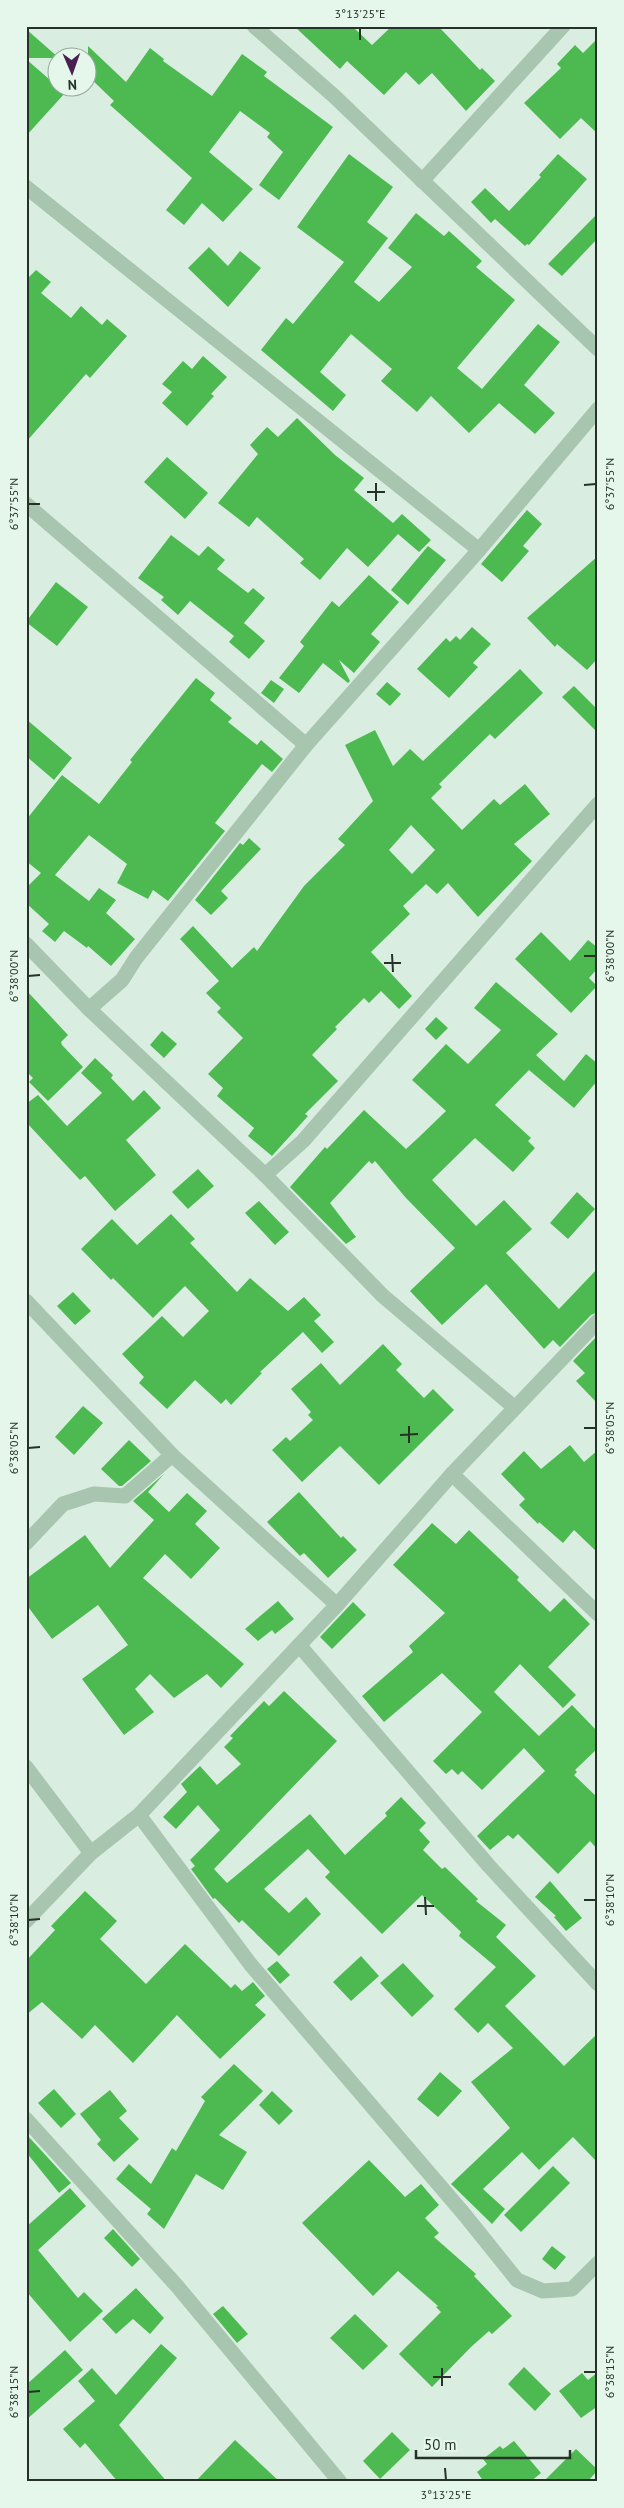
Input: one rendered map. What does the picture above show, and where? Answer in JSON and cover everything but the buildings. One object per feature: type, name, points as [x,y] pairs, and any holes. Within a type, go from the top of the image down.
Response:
[{"type":"street","points":[[254,26],[334,96],[598,349]]},
{"type":"street","points":[[422,181],[563,26]]},
{"type":"street","points":[[26,187],[479,550]]},
{"type":"street","points":[[89,1009],[122,980],[136,958],[306,745],[479,550],[598,408]]},
{"type":"street","points":[[26,504],[306,745]]},
{"type":"street","points":[[265,1176],[303,1142],[592,820],[598,804]]},
{"type":"street","points":[[26,944],[89,1009],[265,1176],[382,1296],[515,1408]]},
{"type":"street","points":[[26,1301],[172,1455],[337,1606]]},
{"type":"street","points":[[26,1921],[91,1853],[139,1814],[337,1606],[452,1474],[598,1321]]},
{"type":"street","points":[[26,1543],[63,1504],[94,1494],[124,1496],[172,1455]]},
{"type":"street","points":[[452,1474],[598,1614]]},
{"type":"street","points":[[299,1644],[489,1866],[598,1984]]},
{"type":"street","points":[[26,1767],[91,1853]]},
{"type":"street","points":[[139,1814],[251,1964],[464,2214],[517,2280],[543,2291],[572,2289],[598,2264]]},
{"type":"street","points":[[26,2119],[177,2286],[340,2482]]}]
